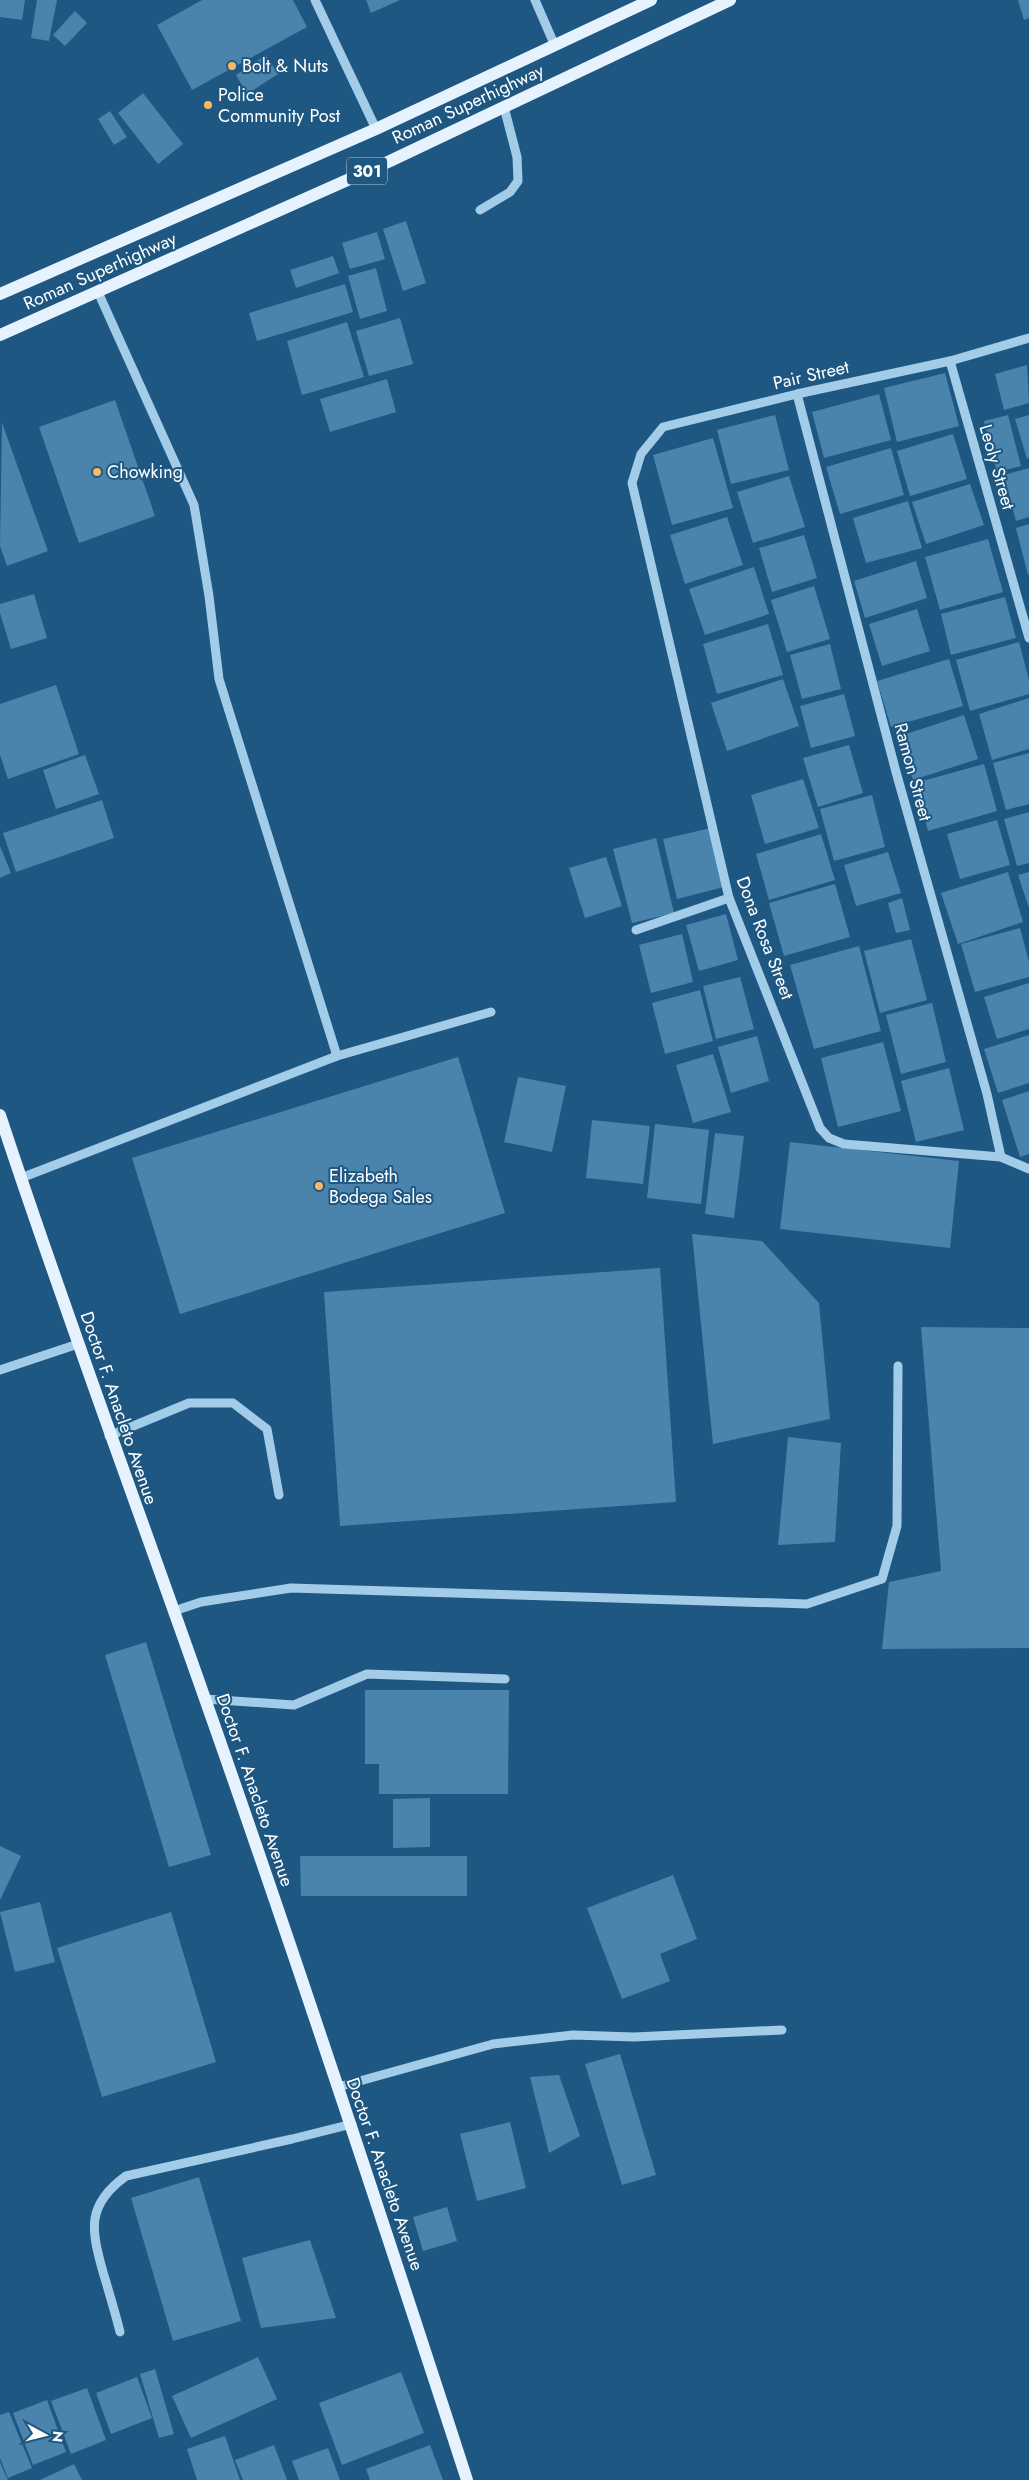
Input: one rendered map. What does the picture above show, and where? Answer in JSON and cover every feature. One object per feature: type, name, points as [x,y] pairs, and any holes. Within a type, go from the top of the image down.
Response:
[{"type":"main road","name":"Roman Superhighway","points":[[0,294],[84,259],[376,128],[651,0]]},
{"type":"main road","name":"Roman Superhighway","points":[[0,335],[504,107],[730,0]]},
{"type":"main road","name":"Doctor F. Anacleto Avenue","points":[[0,1115],[109,1436],[174,1611],[352,2124],[467,2480]]},
{"type":"street","points":[[315,0],[376,128]]},
{"type":"street","points":[[535,0],[555,46]]},
{"type":"street","points":[[480,210],[510,192],[518,181],[518,157],[504,107]]},
{"type":"street","points":[[98,292],[194,505],[209,596],[219,679],[338,1056]]},
{"type":"street","name":"Pair Street","points":[[632,484],[641,454],[663,427],[797,394],[950,361],[1029,338]]},
{"type":"street","name":"Leoly Street","points":[[950,361],[1029,638]]},
{"type":"street","name":"Ramon Street","points":[[797,394],[896,772],[987,1094],[1001,1157]]},
{"type":"street","name":"Dona Rosa Street","points":[[632,484],[730,898],[820,1128],[830,1138],[844,1144],[1001,1157],[1029,1169]]},
{"type":"street","points":[[636,930],[730,898]]},
{"type":"street","points":[[21,1178],[338,1056],[491,1012]]},
{"type":"street","points":[[0,1370],[78,1344]]},
{"type":"street","points":[[174,1611],[201,1602],[291,1588],[807,1604],[882,1578],[897,1526],[898,1366]]},
{"type":"street","points":[[109,1436],[189,1402],[232,1403],[267,1429],[279,1495]]},
{"type":"street","points":[[205,1699],[294,1705],[367,1674],[505,1679]]},
{"type":"street","points":[[338,2087],[494,2044],[573,2035],[634,2038],[782,2030]]},
{"type":"street","points":[[120,2332],[93,2236],[98,2208],[109,2188],[126,2176],[292,2140],[352,2124]]},
{"type":"building","points":[[0,0],[25,0],[22,20],[0,17]]},
{"type":"building","points":[[37,0],[57,0],[49,41],[31,38]]},
{"type":"building","points":[[202,0],[293,0],[307,27],[192,90],[157,25]]},
{"type":"building","points":[[366,0],[400,0],[371,13]]},
{"type":"building","points":[[1018,0],[1029,0],[1029,18],[1024,20]]},
{"type":"building","points":[[75,11],[87,23],[65,46],[53,35]]},
{"type":"building","points":[[266,55],[278,74],[247,94],[236,75]]},
{"type":"building","points":[[143,93],[183,144],[158,164],[118,113]]},
{"type":"building","points":[[110,111],[127,137],[114,145],[98,119]]},
{"type":"building","points":[[406,221],[426,283],[403,291],[383,229]]},
{"type":"building","points":[[377,232],[385,259],[350,269],[342,243]]},
{"type":"building","points":[[333,256],[339,273],[296,288],[290,270]]},
{"type":"building","points":[[376,268],[387,311],[360,319],[348,276]]},
{"type":"building","points":[[345,284],[353,312],[257,341],[249,313]]},
{"type":"building","points":[[400,318],[413,364],[369,376],[356,331]]},
{"type":"building","points":[[347,322],[364,377],[302,395],[287,341]]},
{"type":"building","points":[[1027,365],[1029,403],[1004,410],[995,374]]},
{"type":"building","points":[[945,373],[959,426],[897,442],[884,388]]},
{"type":"building","points":[[387,379],[396,412],[330,432],[320,399]]},
{"type":"building","points":[[879,394],[891,440],[824,458],[812,412]]},
{"type":"building","name":"Chowking","points":[[115,400],[155,516],[79,543],[39,427]]},
{"type":"building","points":[[775,415],[789,470],[731,484],[717,430]]},
{"type":"building","points":[[1008,415],[1021,466],[997,472],[984,421]]},
{"type":"building","points":[[1029,415],[1029,458],[1027,459],[1015,419]]},
{"type":"building","points":[[2,423],[48,551],[7,566],[0,546]]},
{"type":"building","points":[[953,434],[967,479],[910,496],[897,451]]},
{"type":"building","points":[[713,438],[733,508],[672,525],[653,455]]},
{"type":"building","points":[[891,448],[904,495],[840,514],[826,467]]},
{"type":"building","points":[[1029,468],[1029,517],[1016,521],[1004,475]]},
{"type":"building","points":[[789,476],[805,527],[753,543],[737,492]]},
{"type":"building","points":[[970,484],[984,525],[926,544],[912,502]]},
{"type":"building","points":[[908,501],[922,548],[866,563],[853,518]]},
{"type":"building","points":[[727,517],[743,565],[685,584],[670,535]]},
{"type":"building","points":[[1029,524],[1029,575],[1028,575],[1016,528]]},
{"type":"building","points":[[804,535],[817,578],[772,592],[759,548]]},
{"type":"building","points":[[988,539],[1003,592],[940,610],[925,557]]},
{"type":"building","points":[[916,561],[927,598],[865,618],[854,581]]},
{"type":"building","points":[[754,567],[769,614],[705,635],[689,589]]},
{"type":"building","points":[[814,586],[830,639],[787,652],[771,600]]},
{"type":"building","points":[[34,594],[47,638],[11,649],[0,613],[0,604]]},
{"type":"building","points":[[1005,597],[1016,638],[951,655],[941,614]]},
{"type":"building","points":[[917,609],[930,651],[882,666],[869,624]]},
{"type":"building","points":[[768,624],[783,675],[717,694],[703,644]]},
{"type":"building","points":[[1019,642],[1029,680],[1029,694],[970,711],[956,660]]},
{"type":"building","points":[[830,644],[841,689],[802,699],[790,655]]},
{"type":"building","points":[[949,659],[963,706],[891,727],[877,681]]},
{"type":"building","points":[[783,679],[799,726],[727,751],[711,703]]},
{"type":"building","points":[[56,685],[79,754],[8,779],[0,755],[0,704]]},
{"type":"building","points":[[844,694],[855,736],[811,748],[800,706]]},
{"type":"building","points":[[1029,698],[1029,749],[992,760],[979,714]]},
{"type":"building","points":[[964,715],[978,759],[913,780],[900,736]]},
{"type":"building","points":[[849,745],[863,793],[818,807],[803,758]]},
{"type":"building","points":[[1029,753],[1029,804],[1006,810],[993,763]]},
{"type":"building","points":[[85,755],[99,794],[56,809],[43,770]]},
{"type":"building","points":[[984,764],[997,811],[928,831],[915,783]]},
{"type":"building","points":[[803,779],[819,828],[765,844],[751,795]]},
{"type":"building","points":[[872,795],[885,847],[834,861],[820,809]]},
{"type":"building","points":[[102,800],[114,838],[16,872],[3,833]]},
{"type":"building","points":[[1029,812],[1029,863],[1017,866],[1004,819]]},
{"type":"building","points":[[997,820],[1010,865],[960,879],[947,834]]},
{"type":"building","points":[[711,828],[724,887],[677,899],[663,839]]},
{"type":"building","points":[[821,834],[835,880],[769,900],[756,854]]},
{"type":"building","points":[[656,838],[674,913],[632,923],[613,849]]},
{"type":"building","points":[[0,846],[11,873],[0,878]]},
{"type":"building","points":[[888,852],[901,893],[856,906],[844,865]]},
{"type":"building","points":[[606,857],[622,906],[585,918],[569,868]]},
{"type":"building","points":[[1008,872],[1023,922],[958,944],[941,893]]},
{"type":"building","points":[[1029,872],[1029,908],[1018,875]]},
{"type":"building","points":[[835,884],[850,937],[784,956],[769,903]]},
{"type":"building","points":[[902,898],[910,930],[896,933],[888,903]]},
{"type":"building","points":[[726,914],[738,960],[699,971],[686,925]]},
{"type":"building","points":[[1020,928],[1029,962],[1029,977],[975,992],[961,944]]},
{"type":"building","points":[[682,934],[693,982],[651,993],[639,945]]},
{"type":"building","points":[[911,939],[927,1000],[880,1013],[864,951]]},
{"type":"building","points":[[859,946],[881,1031],[814,1049],[790,965]]},
{"type":"building","points":[[740,977],[754,1029],[716,1039],[703,986]]},
{"type":"building","points":[[1029,983],[1029,1029],[997,1039],[984,997]]},
{"type":"building","points":[[700,990],[713,1041],[665,1054],[652,1003]]},
{"type":"building","points":[[932,1003],[946,1062],[901,1074],[886,1015]]},
{"type":"building","points":[[1029,1035],[1029,1083],[998,1093],[984,1049]]},
{"type":"building","points":[[757,1036],[769,1081],[731,1093],[718,1047]]},
{"type":"building","points":[[883,1042],[901,1111],[838,1127],[821,1058]]},
{"type":"building","points":[[713,1054],[731,1112],[693,1123],[676,1065]]},
{"type":"building","name":"Elizabeth Bodega Sales","points":[[458,1057],[505,1213],[180,1314],[132,1158]]},
{"type":"building","points":[[949,1068],[964,1130],[916,1142],[901,1081]]},
{"type":"building","points":[[518,1077],[566,1086],[552,1152],[504,1142]]},
{"type":"building","points":[[1029,1091],[1029,1154],[1020,1157],[1002,1100]]},
{"type":"building","points":[[592,1120],[650,1126],[643,1184],[586,1178]]},
{"type":"building","points":[[655,1124],[709,1130],[701,1204],[647,1198]]},
{"type":"building","points":[[715,1133],[744,1136],[734,1218],[705,1214]]},
{"type":"building","points":[[790,1142],[959,1161],[950,1248],[780,1229]]},
{"type":"building","points":[[692,1234],[762,1241],[819,1303],[830,1419],[713,1444]]},
{"type":"building","points":[[660,1268],[676,1502],[340,1526],[324,1292]]},
{"type":"building","points":[[921,1327],[1029,1328],[1029,1648],[882,1649],[889,1582],[941,1571]]},
{"type":"building","points":[[788,1437],[841,1443],[835,1542],[778,1545]]},
{"type":"building","points":[[146,1642],[211,1855],[169,1867],[105,1655]]},
{"type":"building","points":[[365,1690],[509,1690],[508,1794],[379,1794],[379,1764],[365,1764]]},
{"type":"building","points":[[430,1798],[430,1847],[393,1848],[393,1799]]},
{"type":"building","points":[[0,1846],[21,1856],[0,1900]]},
{"type":"building","points":[[300,1856],[467,1856],[467,1896],[301,1896]]},
{"type":"building","points":[[673,1875],[697,1939],[660,1954],[670,1981],[622,1999],[587,1908]]},
{"type":"building","points":[[40,1902],[55,1962],[15,1972],[0,1912]]},
{"type":"building","points":[[171,1912],[216,2062],[102,2097],[57,1948]]},
{"type":"building","points":[[620,2054],[656,2175],[622,2185],[585,2064]]},
{"type":"building","points":[[559,2075],[580,2136],[549,2153],[530,2077]]},
{"type":"building","points":[[510,2122],[526,2188],[477,2201],[460,2134]]},
{"type":"building","points":[[199,2177],[241,2321],[173,2341],[131,2198]]},
{"type":"building","points":[[447,2207],[457,2241],[423,2251],[413,2217]]},
{"type":"building","points":[[310,2240],[336,2318],[261,2328],[242,2258]]},
{"type":"building","points":[[258,2357],[277,2399],[191,2438],[172,2396]]},
{"type":"building","points":[[155,2369],[174,2434],[159,2438],[140,2374]]},
{"type":"building","points":[[401,2372],[424,2433],[342,2465],[319,2403]]},
{"type":"building","points":[[137,2377],[152,2418],[111,2434],[96,2393]]},
{"type":"building","points":[[87,2388],[106,2440],[71,2454],[51,2401]]},
{"type":"building","points":[[47,2400],[66,2452],[33,2465],[13,2413]]},
{"type":"building","points":[[9,2412],[32,2468],[8,2478],[0,2458],[0,2415]]},
{"type":"building","points":[[225,2436],[240,2480],[197,2480],[187,2449]]},
{"type":"building","points":[[274,2445],[287,2480],[243,2480],[235,2460]]},
{"type":"building","points":[[430,2445],[443,2480],[370,2480],[366,2469]]},
{"type":"building","points":[[328,2448],[340,2480],[299,2480],[292,2461]]},
{"type":"building","points":[[0,2462],[8,2480],[0,2480]]},
{"type":"building","points":[[74,2464],[82,2480],[40,2480]]},
{"type":"place","name":"Bolt & Nuts","points":[[232,66]]},
{"type":"place","name":"Police Community Post","points":[[208,105]]},
{"type":"place","name":"Chowking","points":[[97,472]]},
{"type":"place","name":"Elizabeth Bodega Sales","points":[[319,1186]]}]
